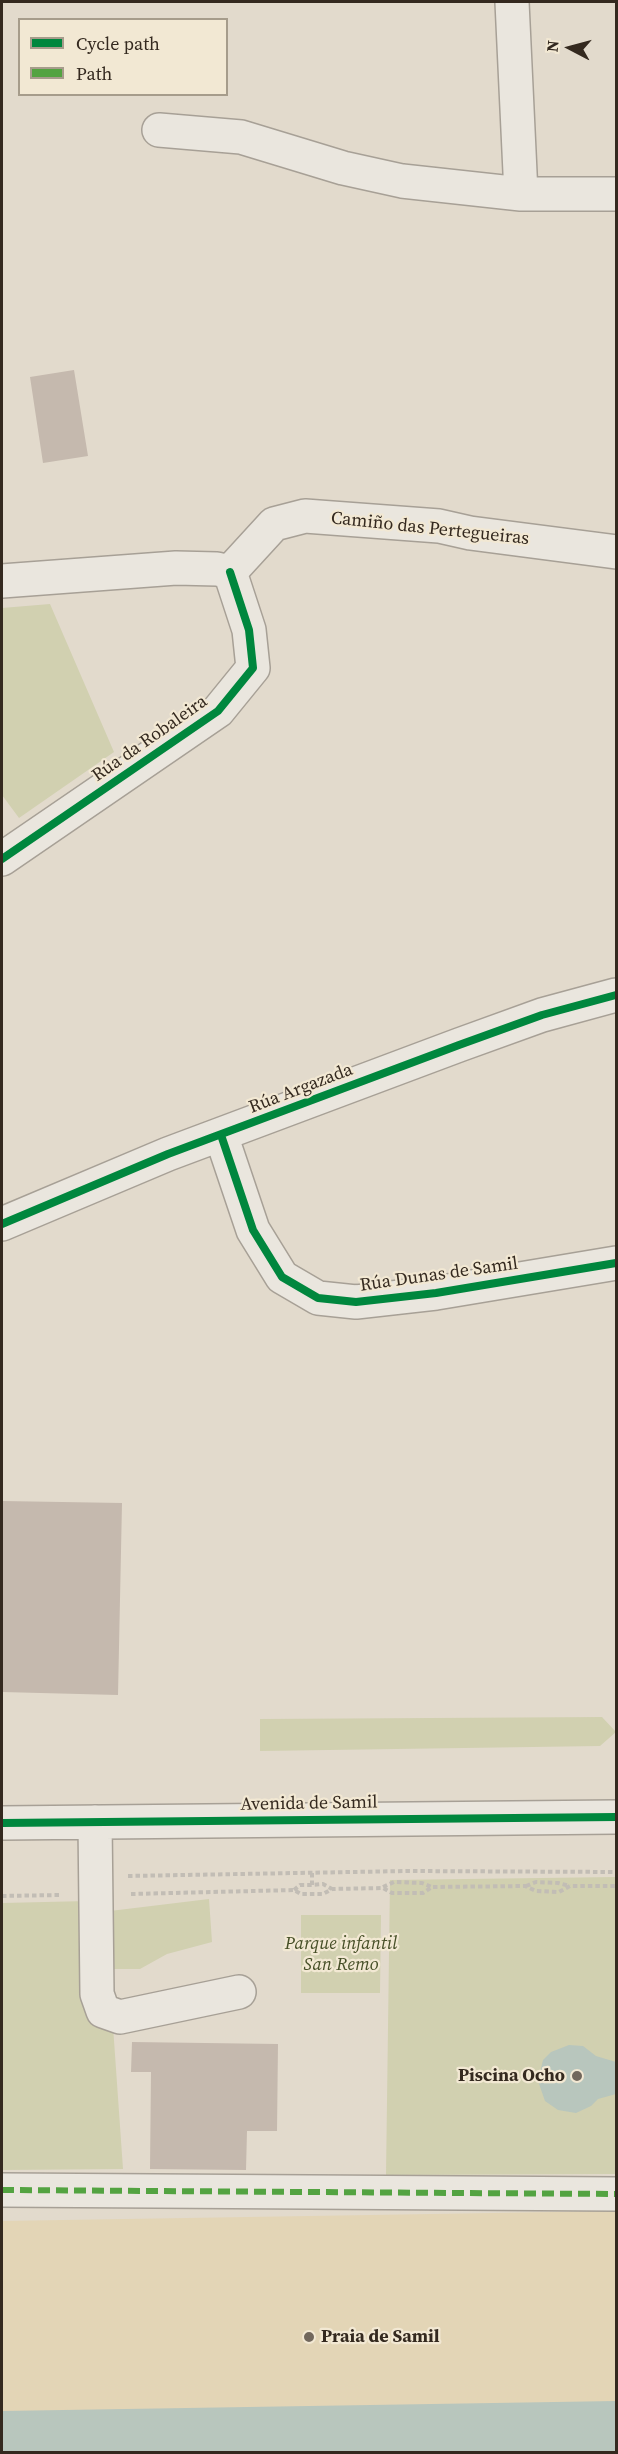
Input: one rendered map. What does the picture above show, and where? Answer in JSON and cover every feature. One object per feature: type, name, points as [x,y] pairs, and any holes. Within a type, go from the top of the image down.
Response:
[{"type":"street","points":[[512,2],[521,194]]},
{"type":"street","points":[[159,130],[241,137],[343,168],[402,181],[521,194],[616,194]]},
{"type":"street","name":"Camiño das Pertegueiras","points":[[230,572],[274,524],[305,516],[439,526],[470,533],[616,552]]},
{"type":"street","points":[[2,581],[176,568],[217,568],[230,572]]},
{"type":"street","name":"Rúa da Robaleira","points":[[2,859],[218,711],[253,668],[249,630],[230,572]]},
{"type":"street","name":"Rúa Argazada","points":[[2,1224],[168,1154],[542,1015],[616,995]]},
{"type":"street","name":"Rúa Dunas de Samil","points":[[221,1135],[253,1230],[282,1277],[318,1298],[356,1302],[436,1293],[616,1263]]},
{"type":"street","name":"Avenida de Samil","points":[[2,1823],[616,1817]]},
{"type":"street","points":[[95,1821],[110,1881],[97,1994],[103,2010],[120,2018],[239,1992]]},
{"type":"street","points":[[2,2190],[616,2194]]},
{"type":"path","points":[[546,1872],[546,1883]]},
{"type":"path","points":[[2,1896],[70,1895],[110,1881],[312,1873],[616,1872]]},
{"type":"path","points":[[312,1873],[312,1885]]},
{"type":"path","points":[[110,1881],[109,1894],[294,1890],[301,1894],[323,1894],[332,1889],[382,1888],[394,1882],[422,1883],[432,1887],[525,1886],[536,1882],[570,1886],[616,1887]]},
{"type":"path","points":[[294,1890],[300,1886],[323,1884],[332,1889]]},
{"type":"path","points":[[525,1886],[536,1891],[559,1892],[570,1886]]},
{"type":"path","points":[[382,1888],[392,1893],[423,1893],[432,1887]]},
{"type":"green space","points":[[50,604],[114,752],[19,818],[2,795],[2,608]]},
{"type":"green space","points":[[602,1717],[616,1732],[600,1746],[260,1751],[260,1719]]},
{"type":"green space","points":[[616,1877],[616,2174],[386,2175],[390,1880]]},
{"type":"green space","points":[[209,1899],[212,1942],[167,1954],[140,1969],[109,1969],[123,2169],[2,2170],[2,1903],[88,1901],[110,1911]]},
{"type":"green space","name":"Parque infantil San Remo","points":[[301,1915],[381,1915],[380,1993],[301,1993]]},
{"type":"sand","name":"Praia de Samil","points":[[616,2211],[616,2452],[2,2452],[2,2221]]},
{"type":"shaded area","name":"Piscina Ocho","points":[[569,2045],[583,2046],[596,2056],[616,2062],[616,2094],[598,2099],[591,2106],[576,2113],[558,2110],[545,2101],[538,2081],[543,2060],[551,2052]]},
{"type":"shaded area","points":[[616,2401],[616,2452],[2,2452],[2,2411]]},
{"type":"building","points":[[74,370],[88,456],[43,463],[30,377]]},
{"type":"building","points":[[2,1501],[122,1503],[118,1695],[2,1692]]},
{"type":"building","points":[[132,2042],[278,2044],[277,2131],[247,2131],[246,2170],[150,2169],[151,2072],[131,2072]]},
{"type":"marked path","points":[[2,2190],[616,2194]]},
{"type":"cycle path","points":[[2,859],[218,711],[253,668],[249,630],[230,572]]},
{"type":"cycle path","points":[[2,1224],[168,1154],[459,1045],[542,1015],[616,995]]},
{"type":"cycle path","points":[[221,1135],[253,1230],[282,1277],[318,1298],[356,1302],[436,1293],[616,1263]]},
{"type":"cycle path","points":[[2,1823],[616,1817]]},
{"type":"place","name":"Piscina Ocho","points":[[577,2076]]},
{"type":"place","name":"Praia de Samil","points":[[309,2337]]}]
